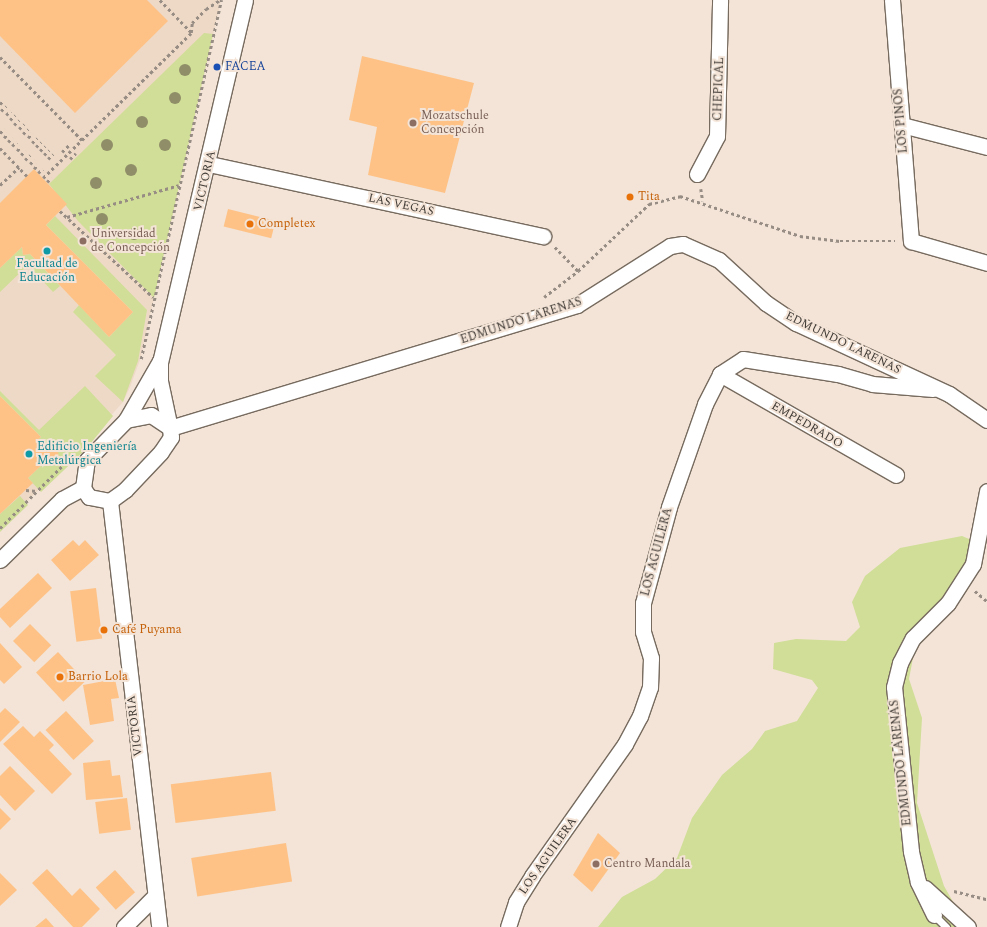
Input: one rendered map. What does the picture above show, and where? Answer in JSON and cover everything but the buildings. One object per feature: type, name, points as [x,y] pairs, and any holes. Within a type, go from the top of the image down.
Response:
[{"type":"street","name":"VICTORIA","points":[[170,428],[160,381],[160,361],[209,164],[245,0]]},
{"type":"street","name":"CHEPICAL","points":[[697,174],[717,136],[720,0]]},
{"type":"street","name":"LOS PINOS","points":[[892,0],[911,241],[987,263]]},
{"type":"street","points":[[902,125],[987,147]]},
{"type":"street","name":"LAS VEGAS","points":[[209,164],[543,236]]},
{"type":"street","name":"EDMUNDO LARENAS","points":[[170,428],[577,305],[670,246],[683,244],[719,260],[766,303],[796,322],[941,390],[987,420]]},
{"type":"street","points":[[720,374],[743,359],[838,374],[872,384],[941,390]]},
{"type":"street","name":"VICTORIA","points":[[83,488],[87,460],[126,420],[160,361]]},
{"type":"street","name":"EMPEDRADO","points":[[720,374],[896,474]]},
{"type":"street","name":"LOS AGUILERA","points":[[508,927],[516,902],[532,876],[625,744],[640,716],[650,687],[651,658],[643,632],[643,603],[669,507],[705,404],[720,374]]},
{"type":"street","points":[[0,560],[62,499],[83,488],[89,497],[110,500],[161,452],[171,437],[170,428],[151,414],[126,420]]},
{"type":"street","name":"EDMUNDO LARENAS","points":[[934,915],[918,882],[907,826],[894,687],[900,663],[913,638],[948,603],[973,564],[987,491]]},
{"type":"street","name":"VICTORIA","points":[[110,500],[159,927]]},
{"type":"street","points":[[918,882],[968,927]]},
{"type":"street","points":[[124,927],[155,896]]},
{"type":"lane","points":[[934,915],[946,927]]},
{"type":"path","points":[[160,0],[191,33]]},
{"type":"path","points":[[43,178],[191,33],[192,23],[221,0]]},
{"type":"path","points":[[137,368],[221,0]]},
{"type":"path","points":[[0,57],[82,140]]},
{"type":"path","points":[[1,111],[6,106]]},
{"type":"path","points":[[6,115],[11,111]]},
{"type":"path","points":[[10,120],[15,115]]},
{"type":"path","points":[[14,124],[19,120]]},
{"type":"path","points":[[19,129],[24,124]]},
{"type":"path","points":[[0,133],[4,129]]},
{"type":"path","points":[[23,134],[28,129]]},
{"type":"path","points":[[4,138],[8,133]]},
{"type":"path","points":[[28,138],[32,133]]},
{"type":"path","points":[[8,142],[12,138]]},
{"type":"path","points":[[32,143],[37,138]]},
{"type":"path","points":[[12,146],[17,142]]},
{"type":"path","points":[[36,147],[41,142]]},
{"type":"path","points":[[62,152],[69,145]]},
{"type":"path","points":[[17,151],[21,146]]},
{"type":"path","points":[[40,151],[45,146]]},
{"type":"path","points":[[0,148],[27,176]]},
{"type":"path","points":[[44,155],[49,150]]},
{"type":"path","points":[[21,155],[25,151]]},
{"type":"path","points":[[70,159],[76,153]]},
{"type":"path","points":[[48,159],[53,154]]},
{"type":"path","points":[[25,160],[30,155]]},
{"type":"path","points":[[30,164],[34,160]]},
{"type":"path","points":[[34,169],[38,164]]},
{"type":"path","points":[[0,185],[18,167]]},
{"type":"path","points":[[38,173],[43,169]]},
{"type":"path","points":[[47,182],[51,178]]},
{"type":"path","points":[[67,217],[179,185]]},
{"type":"path","points":[[60,211],[154,298]]},
{"type":"path","points":[[543,236],[578,271]]},
{"type":"path","points":[[0,528],[76,453]]},
{"type":"path","points":[[26,490],[37,491]]},
{"type":"shaded area","name":"Universidad de Concepción","points":[[0,0],[221,0],[140,360],[130,387],[123,402],[87,442],[0,528]]},
{"type":"green space","points":[[204,33],[213,34],[154,298],[78,221],[49,184]]},
{"type":"green space","points":[[55,216],[147,310],[138,361],[123,402],[95,376],[116,355],[73,312],[79,305],[109,337],[133,312],[46,225]]},
{"type":"green space","points":[[22,247],[23,255],[30,254],[60,286],[53,292],[28,265],[0,292],[0,268]]},
{"type":"green space","points":[[85,386],[113,416],[86,449],[41,492],[28,478],[45,462],[57,462],[58,451],[46,450],[37,440],[41,437],[0,396],[0,391],[39,430]]},
{"type":"green space","points":[[20,496],[28,505],[0,532],[0,514]]},
{"type":"green space","points":[[962,536],[986,546],[915,647],[909,679],[922,718],[917,803],[944,886],[956,907],[976,927],[598,927],[622,897],[655,879],[677,858],[692,818],[722,775],[752,749],[765,731],[797,721],[818,688],[812,680],[773,669],[774,643],[796,639],[846,641],[860,627],[852,602],[865,576],[900,548]]},
{"type":"place","name":"FACEA","points":[[217,67]]},
{"type":"place","name":"Mozatschule Concepción","points":[[413,123]]},
{"type":"place","name":"Tita","points":[[630,197]]},
{"type":"place","name":"Completex","points":[[250,224]]},
{"type":"place","name":"Universidad de Concepción","points":[[83,241]]},
{"type":"place","name":"Facultad de Educación","points":[[47,251]]},
{"type":"place","name":"Edificio Ingeniería Metalúrgica","points":[[29,454]]},
{"type":"place","name":"Café Puyama","points":[[104,630]]},
{"type":"place","name":"Barrio Lola","points":[[60,677]]},
{"type":"place","name":"Centro Mandala","points":[[596,864]]}]
